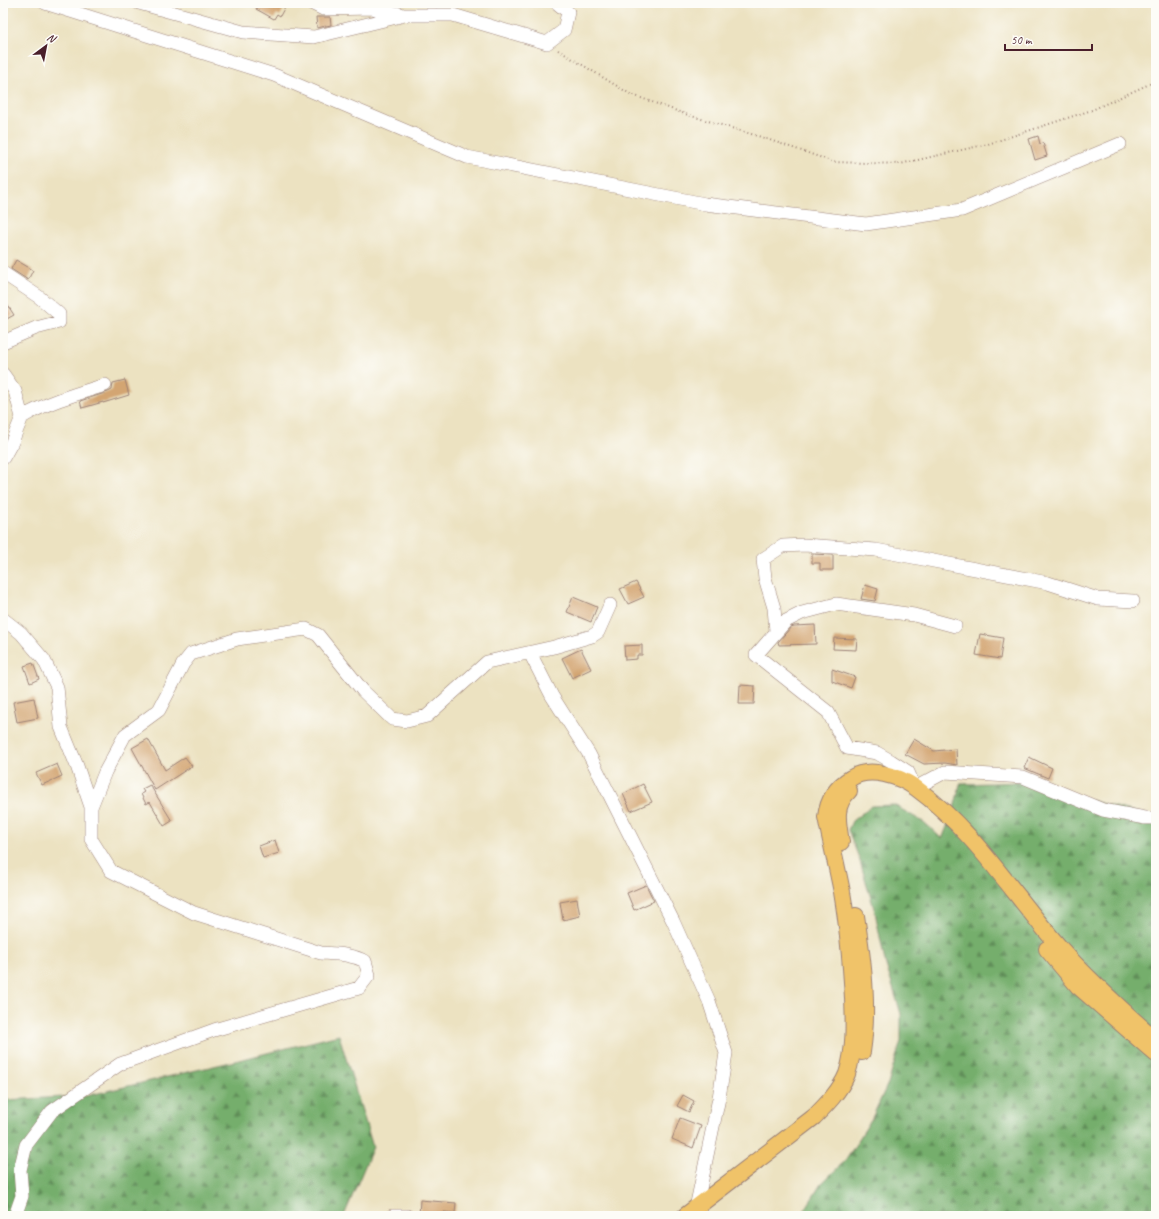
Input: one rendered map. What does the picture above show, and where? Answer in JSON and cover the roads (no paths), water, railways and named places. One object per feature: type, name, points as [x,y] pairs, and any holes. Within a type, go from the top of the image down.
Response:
[{"type":"main road","points":[[694,1213],[814,1117],[838,1089],[846,1075],[853,1042],[851,962],[842,892],[826,817],[827,806],[834,794],[842,784],[861,773],[872,772],[889,775],[915,788],[943,811],[970,837],[1036,920],[1088,978],[1156,1040]]},
{"type":"main road","points":[[694,1213],[794,1146],[822,1123],[846,1096],[855,1082],[860,1065],[863,1044],[866,990],[851,885],[842,850],[838,825],[838,809],[840,800],[848,792],[859,785],[870,782],[882,782],[906,793],[943,824],[975,858],[1032,931],[1078,986],[1156,1054]]},
{"type":"street","points":[[45,3],[274,75],[467,157],[705,204],[866,224],[962,210],[1120,144]]},
{"type":"street","points":[[139,3],[243,32],[314,38],[404,15]]},
{"type":"street","points":[[311,3],[323,9],[371,8],[404,15],[453,15],[547,43],[564,30],[568,12],[557,3]]},
{"type":"street","points":[[3,273],[59,314],[59,322],[36,328],[3,342]]},
{"type":"street","points":[[3,374],[15,391],[22,417],[12,442],[3,458]]},
{"type":"street","points":[[22,417],[40,407],[63,398],[105,385]]},
{"type":"street","points":[[776,631],[774,608],[765,578],[763,559],[783,546],[804,545],[876,550],[1048,582],[1098,599],[1133,601]]},
{"type":"street","points":[[955,626],[914,615],[836,604],[802,613],[786,621],[756,655],[828,712],[847,748],[877,753],[891,761],[908,772],[915,788],[945,772],[1023,777],[1104,810],[1145,818],[1156,818]]},
{"type":"street","points":[[91,807],[105,772],[125,735],[159,710],[183,664],[192,654],[237,639],[306,629],[318,635],[363,690],[392,719],[407,721],[427,716],[487,662],[530,653],[592,636],[598,632],[610,605]]},
{"type":"street","points":[[3,619],[21,633],[44,660],[57,687],[61,727],[77,766],[91,807],[91,839],[111,871],[194,913],[320,954],[341,954],[354,956],[365,961],[369,975],[358,988],[214,1030],[120,1064],[52,1111],[26,1146],[20,1170],[22,1196],[15,1216]]},
{"type":"street","points":[[530,653],[552,696],[589,754],[673,921],[709,1001],[726,1053],[719,1098],[694,1213]]},
{"type":"street","points":[[392,1216],[407,1216]]}]
